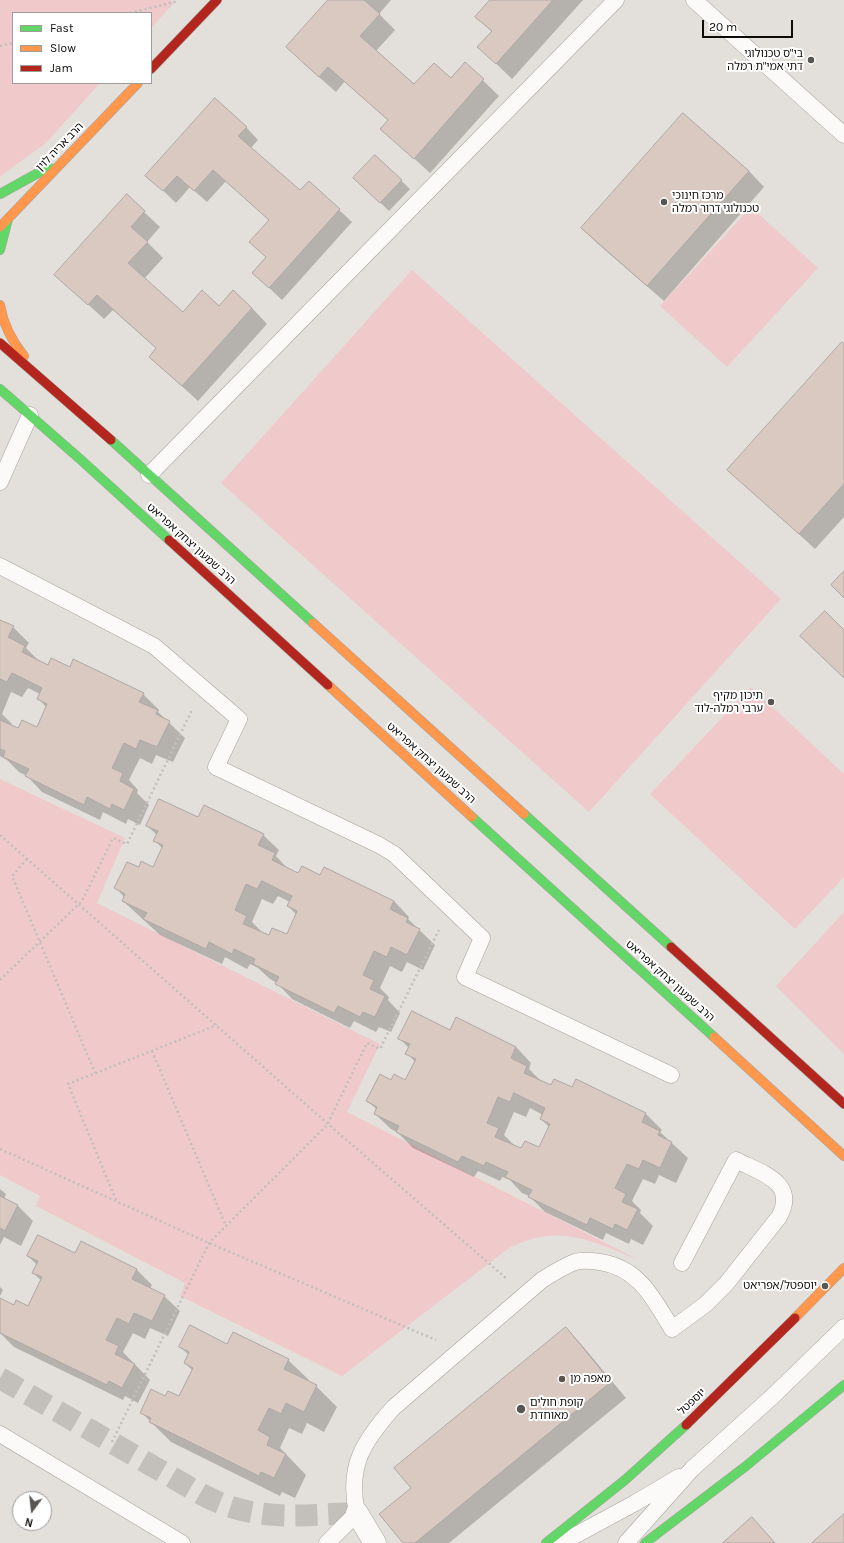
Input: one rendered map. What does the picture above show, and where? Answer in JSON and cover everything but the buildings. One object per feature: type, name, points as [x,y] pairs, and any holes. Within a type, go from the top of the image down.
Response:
[{"type":"street","points":[[152,69],[209,2]]},
{"type":"street","name":"הרב אריה לוין","points":[[0,227],[137,84]]},
{"type":"street","points":[[0,194],[68,157]]},
{"type":"street","points":[[0,250],[8,219]]},
{"type":"street","points":[[0,305],[2,316],[17,348],[41,378]]},
{"type":"street","name":"הרב שמעון יצחק אפריאט","points":[[0,343],[149,475],[844,1104]]},
{"type":"street","name":"הרב שמעון יצחק אפריאט","points":[[0,389],[844,1156]]},
{"type":"street","name":"יוספטל","points":[[546,1543],[612,1490],[696,1416],[783,1332],[844,1268]]},
{"type":"street","points":[[645,1543],[739,1472],[844,1385]]},
{"type":"street","points":[[357,1513],[375,1543]]},
{"type":"lane","points":[[149,475],[616,0]]},
{"type":"lane","points":[[694,0],[844,135]]},
{"type":"lane","points":[[0,482],[30,415]]},
{"type":"lane","points":[[0,566],[154,646],[240,719],[216,767],[379,845],[394,854],[482,938],[465,977],[671,1075]]},
{"type":"lane","points":[[327,1543],[357,1513],[354,1496],[355,1474],[360,1455],[373,1430],[392,1408],[542,1280],[561,1268],[577,1262],[614,1264],[631,1274],[643,1285],[672,1329],[706,1304],[726,1284],[779,1217],[784,1208],[785,1197],[776,1180],[736,1160],[682,1263]]},
{"type":"lane","points":[[626,1543],[692,1469],[774,1395],[844,1327]]},
{"type":"lane","points":[[0,1434],[182,1543]]},
{"type":"lane","points":[[561,1543],[636,1503],[692,1469]]},
{"type":"path","points":[[134,12],[181,0]]},
{"type":"path","points":[[0,46],[12,43]]},
{"type":"path","points":[[0,980],[82,901],[113,838],[127,844],[203,687]]},
{"type":"path","points":[[0,835],[328,1124],[525,1294]]},
{"type":"path","points":[[27,859],[12,876],[95,1073]]},
{"type":"path","points":[[112,1442],[209,1243],[328,1124],[367,1043],[380,1049],[450,908]]},
{"type":"path","points":[[116,1201],[68,1084],[217,1026]]},
{"type":"path","points":[[152,1051],[226,1226]]},
{"type":"path","points":[[0,1149],[209,1243],[460,1350]]},
{"type":"shaded area","points":[[0,0],[170,0],[174,3],[152,27],[152,12],[12,12],[12,84],[99,84],[46,143],[0,176]]},
{"type":"shaded area","points":[[751,207],[818,268],[727,367],[660,306]]},
{"type":"shaded area","points":[[412,270],[781,599],[589,812],[221,483]]},
{"type":"shaded area","points":[[751,687],[844,774],[844,877],[795,929],[650,794]]},
{"type":"shaded area","points":[[0,779],[125,838],[97,903],[380,1044],[347,1112],[637,1259],[589,1241],[559,1235],[543,1236],[509,1248],[342,1376],[180,1296],[185,1283],[36,1206],[40,1196],[0,1175]]},
{"type":"shaded area","points":[[844,912],[844,1054],[776,986]]},
{"type":"tunnel","points":[[0,1378],[201,1494],[221,1503],[240,1509],[278,1515],[296,1516],[357,1513]]},
{"type":"traffic: fast","points":[[0,194],[49,167]]},
{"type":"traffic: fast","points":[[0,250],[8,219]]},
{"type":"traffic: fast","points":[[0,389],[169,540]]},
{"type":"traffic: fast","points":[[111,440],[313,623]]},
{"type":"traffic: fast","points":[[524,814],[671,947]]},
{"type":"traffic: fast","points":[[472,817],[714,1037]]},
{"type":"traffic: fast","points":[[645,1543],[746,1466],[844,1385]]},
{"type":"traffic: fast","points":[[546,1543],[625,1480],[686,1425]]},
{"type":"traffic: slow","points":[[0,227],[137,84]]},
{"type":"traffic: slow","points":[[0,305],[3,319],[9,332],[24,356]]},
{"type":"traffic: slow","points":[[313,623],[524,814]]},
{"type":"traffic: slow","points":[[328,685],[472,817]]},
{"type":"traffic: slow","points":[[714,1037],[844,1156]]},
{"type":"traffic: slow","points":[[795,1318],[844,1268]]},
{"type":"traffic: jam","points":[[152,68],[217,0]]},
{"type":"traffic: jam","points":[[0,343],[111,440]]},
{"type":"traffic: jam","points":[[169,540],[328,685]]},
{"type":"traffic: jam","points":[[671,947],[844,1104]]},
{"type":"traffic: jam","points":[[686,1425],[795,1318]]},
{"type":"place","name":"בי\"ס טכנולוגי דתי אמי\"ת רמלה","points":[[811,60]]},
{"type":"place","name":"מרכז חינוכי טכנולוגי דרור רמלה","points":[[664,202]]},
{"type":"place","name":"תיכון מקיף ערבי רמלה-לוד","points":[[771,702]]},
{"type":"place","name":"יוספטל/אפריאט","points":[[825,1286]]},
{"type":"place","name":"מאפה מן","points":[[562,1379]]},
{"type":"place","name":"קופת חולים מאוחדת","points":[[521,1409]]}]
